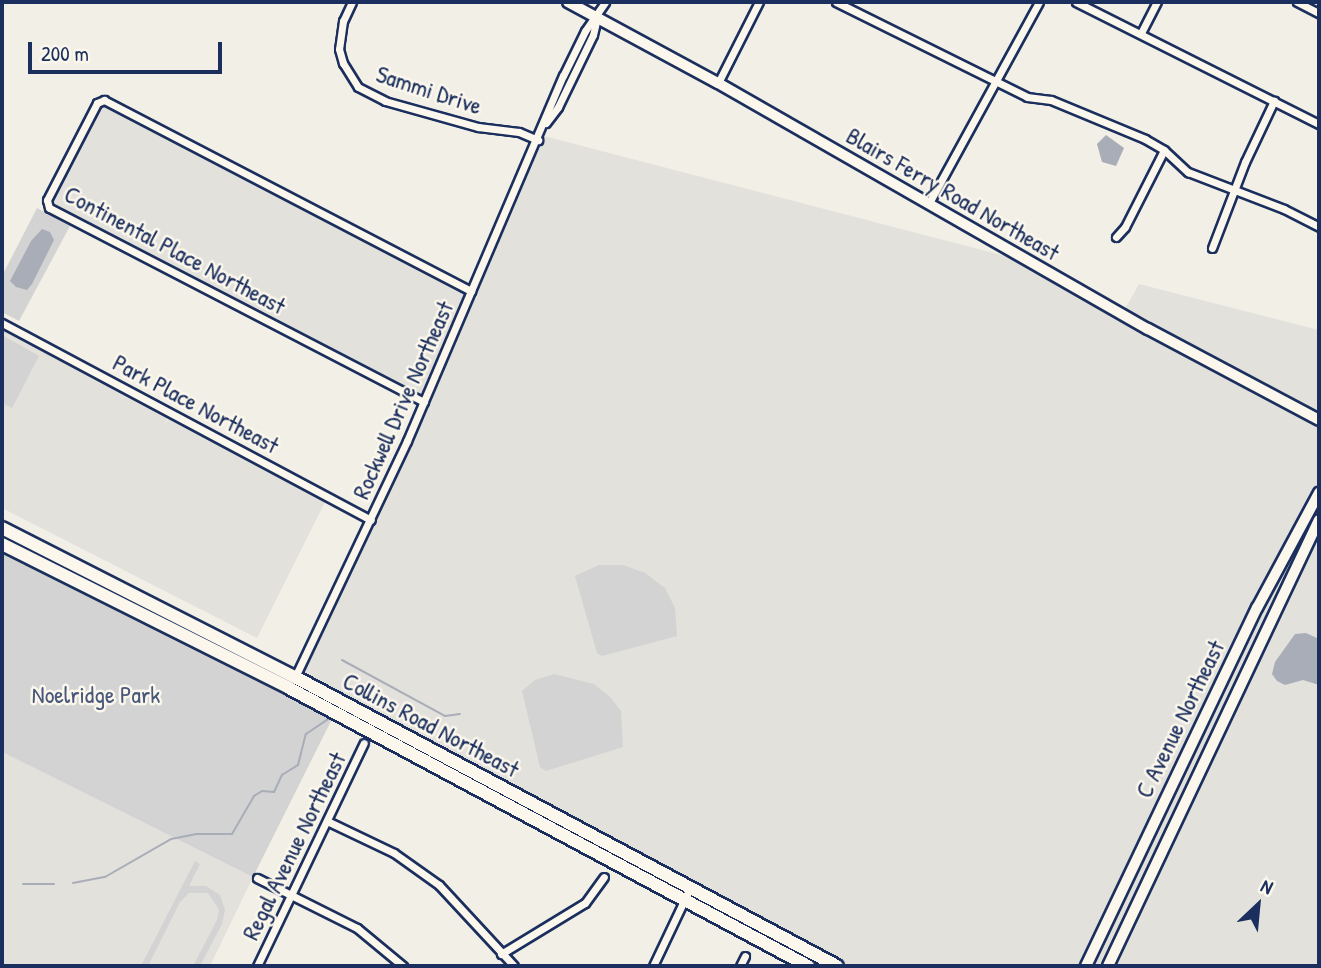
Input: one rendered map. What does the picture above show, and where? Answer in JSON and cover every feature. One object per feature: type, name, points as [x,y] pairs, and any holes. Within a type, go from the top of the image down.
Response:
[{"type":"highway","name":"Collins Road Northeast","points":[[2,528],[687,893],[837,966]]},
{"type":"highway","name":"Collins Road Northeast","points":[[2,544],[292,683]]},
{"type":"highway","name":"Collins Road Northeast","points":[[687,893],[808,966]]},
{"type":"main road","name":"Blairs Ferry Road Northeast","points":[[568,2],[718,83],[1137,323],[1319,420]]},
{"type":"main road","name":"C Avenue Northeast","points":[[1086,966],[1257,608],[1319,493]]},
{"type":"main road","name":"C Avenue Northeast","points":[[1108,966],[1319,520]]},
{"type":"street","points":[[338,2],[350,4]]},
{"type":"street","name":"Rockwell Drive Northeast","points":[[292,683],[371,520],[537,140],[564,96],[593,35],[597,17],[605,2]]},
{"type":"street","points":[[718,83],[759,2]]},
{"type":"street","points":[[836,2],[1027,97],[1051,100],[1164,150],[1188,172],[1319,227]]},
{"type":"street","points":[[929,203],[1040,2]]},
{"type":"street","points":[[1076,2],[1319,124]]},
{"type":"street","points":[[1141,33],[1157,2]]},
{"type":"street","points":[[1297,2],[1319,13]]},
{"type":"street","name":"Sammi Drive","points":[[350,4],[339,35],[342,63],[358,87],[371,96],[478,127],[519,132],[537,140]]},
{"type":"street","name":"Continental Place Northeast","points":[[424,402],[49,208],[47,200],[97,103],[104,100],[471,290]]},
{"type":"street","points":[[1212,248],[1234,190],[1274,101]]},
{"type":"street","points":[[1116,237],[1164,150]]},
{"type":"street","name":"Park Place Northeast","points":[[2,323],[371,520]]},
{"type":"street","name":"Regal Avenue Northeast","points":[[257,966],[364,743]]},
{"type":"street","points":[[327,821],[372,841],[417,868],[461,906],[514,966]]},
{"type":"street","points":[[501,954],[531,933],[578,909],[604,877]]},
{"type":"street","points":[[257,878],[357,928],[403,966]]},
{"type":"street","points":[[653,966],[687,893]]},
{"type":"street","points":[[740,966],[745,956]]},
{"type":"shaded area","points":[[104,100],[471,290],[540,135],[1032,263],[1122,314],[1139,284],[1319,330],[1319,966],[837,966],[295,677],[423,402],[49,208],[47,200],[97,103]]},
{"type":"shaded area","points":[[1106,135],[1124,148],[1116,166],[1102,162],[1097,144]]},
{"type":"shaded area","points":[[42,229],[50,232],[54,240],[32,284],[27,290],[16,287],[10,281],[31,241]]},
{"type":"shaded area","points":[[2,328],[168,416],[165,424],[169,418],[325,502],[257,638],[2,508]]},
{"type":"shaded area","points":[[1306,633],[1319,639],[1319,685],[1303,680],[1285,685],[1277,681],[1272,674],[1275,662],[1295,634]]},
{"type":"shaded area","points":[[2,752],[253,877],[210,966],[2,966]]},
{"type":"green space","points":[[37,208],[70,226],[19,321],[2,312],[2,276]]},
{"type":"green space","points":[[2,335],[39,356],[12,408],[2,403]]},
{"type":"green space","name":"Noelridge Park","points":[[2,544],[335,713],[253,877],[2,752]]},
{"type":"green space","points":[[599,565],[623,565],[645,573],[665,588],[675,608],[677,636],[602,656],[597,653],[575,576]]},
{"type":"green space","points":[[554,674],[594,684],[610,697],[621,711],[623,747],[546,771],[540,767],[522,691],[535,680]]},
{"type":"green space","points":[[195,861],[200,864],[189,886],[206,886],[220,895],[225,910],[222,924],[200,966],[193,966],[217,920],[219,910],[208,893],[189,893],[180,902],[148,966],[141,966]]},
{"type":"waterway","points":[[342,660],[445,716],[460,714]]},
{"type":"waterway","points":[[73,883],[105,877],[171,839],[197,834],[232,834],[254,796],[262,791],[274,792],[282,775],[298,765],[306,734],[328,719]]},
{"type":"waterway","points":[[23,884],[54,884]]}]
